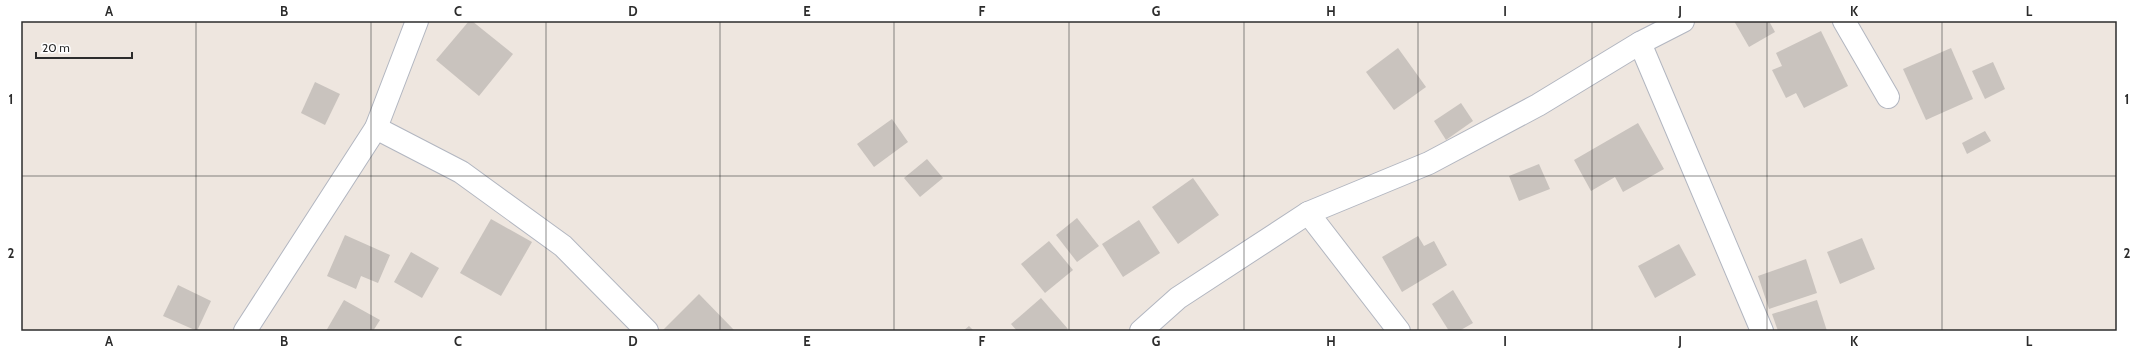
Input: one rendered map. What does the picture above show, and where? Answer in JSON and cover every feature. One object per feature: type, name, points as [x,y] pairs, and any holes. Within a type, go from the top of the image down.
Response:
[{"type":"street","points":[[245,331],[376,128],[417,21]]},
{"type":"street","points":[[1141,331],[1178,298],[1308,213],[1429,163],[1538,105],[1640,43],[1683,21]]},
{"type":"street","points":[[1844,21],[1888,97]]},
{"type":"street","points":[[1640,43],[1762,331]]},
{"type":"street","points":[[376,128],[461,172],[563,246],[647,331]]},
{"type":"street","points":[[1308,213],[1398,331]]},
{"type":"building","points":[[469,21],[472,21],[513,54],[479,96],[436,60]]},
{"type":"building","points":[[1734,21],[1769,21],[1775,32],[1749,47]]},
{"type":"building","points":[[1821,31],[1848,86],[1804,108],[1796,93],[1786,98],[1772,70],[1782,66],[1776,53]]},
{"type":"building","points":[[1398,48],[1426,87],[1394,110],[1366,72]]},
{"type":"building","points":[[1951,48],[1973,99],[1926,120],[1903,69]]},
{"type":"building","points":[[1993,62],[2005,89],[1985,99],[1972,71]]},
{"type":"building","points":[[315,82],[340,94],[325,125],[301,113]]},
{"type":"building","points":[[1461,103],[1473,121],[1446,140],[1434,121]]},
{"type":"building","points":[[892,119],[908,142],[874,167],[857,144]]},
{"type":"building","points":[[1638,123],[1664,169],[1623,192],[1615,177],[1591,191],[1574,160]]},
{"type":"building","points":[[1985,131],[1991,141],[1967,154],[1962,143]]},
{"type":"building","points":[[927,159],[943,178],[920,197],[904,178]]},
{"type":"building","points":[[1539,164],[1550,189],[1519,201],[1509,176]]},
{"type":"building","points":[[1193,178],[1219,215],[1178,244],[1152,207]]},
{"type":"building","points":[[1077,218],[1099,246],[1077,262],[1056,235]]},
{"type":"building","points":[[491,219],[532,242],[501,296],[460,273]]},
{"type":"building","points":[[1139,220],[1160,253],[1123,277],[1102,244]]},
{"type":"building","points":[[345,235],[390,255],[378,283],[361,276],[356,289],[327,276]]},
{"type":"building","points":[[1418,236],[1424,246],[1434,241],[1447,265],[1402,292],[1382,257]]},
{"type":"building","points":[[1862,238],[1875,269],[1840,284],[1827,252]]},
{"type":"building","points":[[1049,241],[1073,270],[1045,293],[1021,264]]},
{"type":"building","points":[[1679,244],[1696,275],[1655,298],[1638,266]]},
{"type":"building","points":[[411,252],[439,268],[422,298],[394,282]]},
{"type":"building","points":[[1806,259],[1817,293],[1769,309],[1758,276]]},
{"type":"building","points":[[178,285],[211,301],[197,331],[163,316]]},
{"type":"building","points":[[1453,290],[1473,323],[1459,331],[1449,331],[1432,304]]},
{"type":"building","points":[[699,294],[734,330],[662,331]]},
{"type":"building","points":[[1041,298],[1068,329],[1065,331],[1017,331],[1011,324]]},
{"type":"building","points":[[344,300],[380,320],[373,331],[326,331]]},
{"type":"building","points":[[1817,300],[1827,331],[1778,331],[1772,314]]},
{"type":"building","points":[[969,326],[974,331],[963,331]]}]
